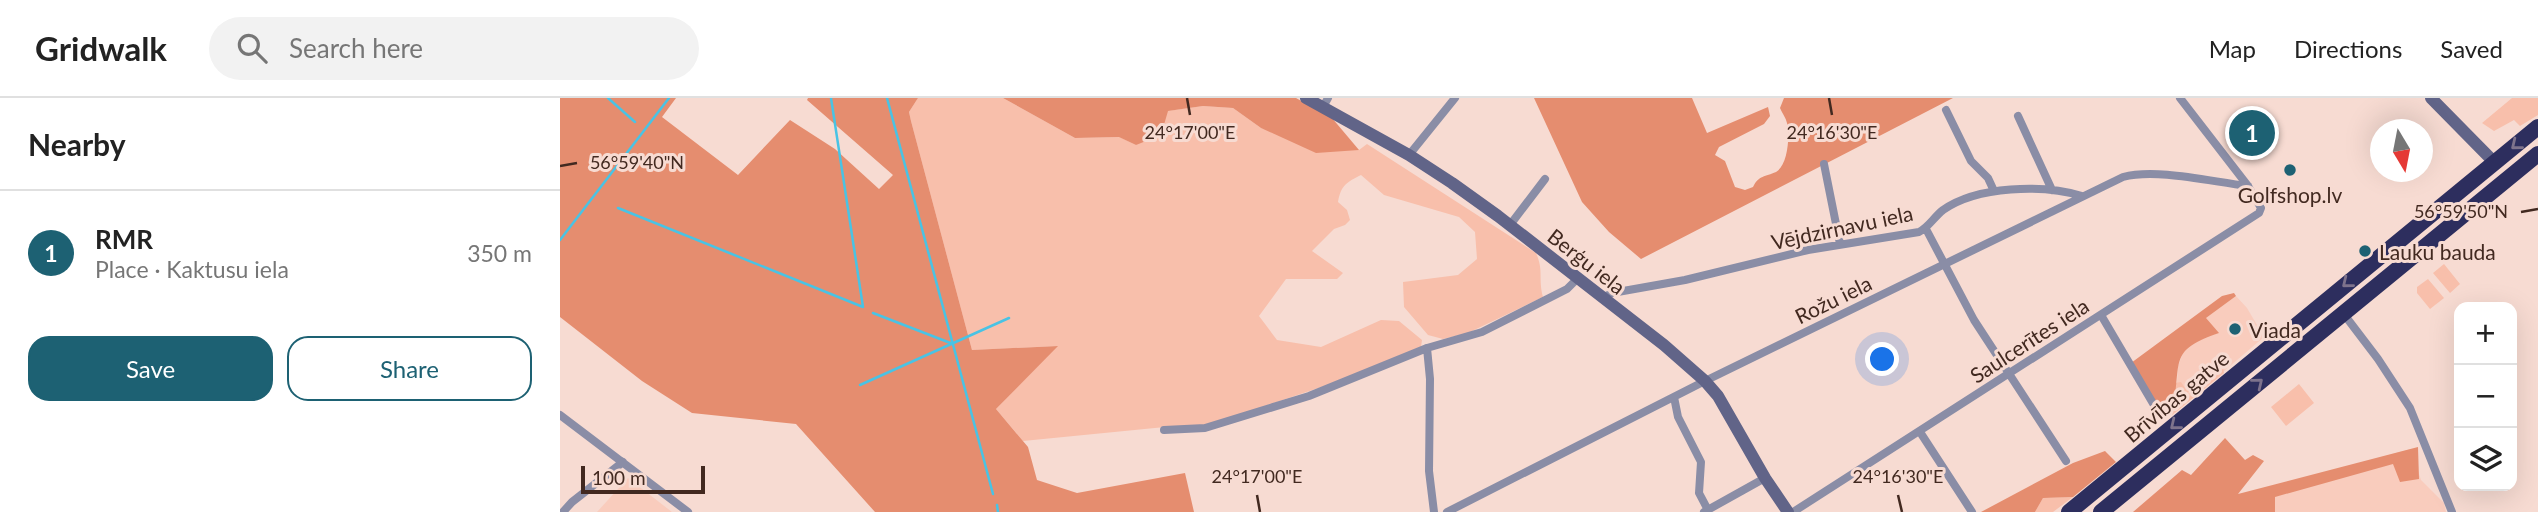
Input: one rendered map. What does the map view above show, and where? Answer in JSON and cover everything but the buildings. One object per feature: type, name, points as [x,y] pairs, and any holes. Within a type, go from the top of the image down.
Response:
[{"type":"highway","name":"Brīvības gatve","points":[[2069,512],[2538,127]]},
{"type":"highway","name":"Brīvības gatve","points":[[2101,512],[2538,154]]},
{"type":"main road","name":"Berģu iela","points":[[1306,98],[1326,103],[1409,155],[1510,225],[1664,345],[1705,381],[1730,413],[1765,478],[1790,512]]},
{"type":"main road","points":[[2431,98],[2494,162]]},
{"type":"street","points":[[1409,155],[1455,98]]},
{"type":"street","points":[[2180,98],[2248,186]]},
{"type":"street","points":[[1946,110],[1971,161],[1988,178],[1994,191]]},
{"type":"street","points":[[2018,116],[2052,190]]},
{"type":"street","points":[[1824,164],[1840,244]]},
{"type":"street","name":"Rožu iela","points":[[1447,512],[1705,381],[2123,177],[2138,173],[2248,186]]},
{"type":"street","points":[[1510,225],[1545,179]]},
{"type":"street","name":"Saulcerītes iela","points":[[1790,512],[1920,432],[2259,213],[2261,208],[2248,186]]},
{"type":"street","name":"Vējdzirnavu iela","points":[[1602,298],[1612,293],[1697,277],[1840,244],[1908,234],[1926,229],[1943,210],[1994,191],[2052,190],[2082,196]]},
{"type":"street","points":[[1926,229],[1974,320],[2066,461]]},
{"type":"street","points":[[1164,430],[1205,428],[1308,396],[1413,353],[1482,332],[1567,289],[1578,278]]},
{"type":"street","points":[[2343,313],[2410,408],[2452,512]]},
{"type":"street","points":[[2101,315],[2161,417]]},
{"type":"street","points":[[1427,348],[1430,379],[1429,471],[1434,512]]},
{"type":"street","points":[[1674,397],[1678,417],[1701,463],[1699,493],[1706,511],[1765,478]]},
{"type":"street","points":[[560,415],[688,512]]},
{"type":"street","points":[[1920,432],[1972,512]]},
{"type":"street","points":[[563,512],[623,462]]},
{"type":"shaded area","points":[[560,98],[676,98],[662,117],[738,175],[790,120],[835,149],[879,189],[893,175],[807,100],[918,98],[909,112],[972,350],[1058,346],[996,409],[1028,447],[1037,480],[1077,493],[1185,473],[1194,512],[875,512],[796,424],[692,413],[642,381],[560,317]]},
{"type":"shaded area","points":[[918,98],[1003,98],[1075,138],[1120,137],[1136,145],[1167,111],[1203,106],[1233,108],[1261,128],[1359,150],[1367,144],[1536,253],[1543,297],[1468,333],[1443,339],[1428,335],[1404,307],[1403,282],[1458,275],[1477,259],[1475,232],[1459,217],[1384,195],[1361,175],[1345,185],[1339,196],[1338,202],[1347,210],[1350,220],[1334,229],[1312,251],[1343,273],[1337,279],[1286,279],[1259,316],[1277,340],[1321,347],[1381,320],[1399,321],[1422,340],[1421,347],[1357,375],[1208,425],[1023,441],[996,409],[1057,346],[972,350],[909,112]]},
{"type":"shaded area","points":[[1003,98],[1296,98],[1332,118],[1359,150],[1316,153],[1261,128],[1233,108],[1203,106],[1168,111],[1161,135],[1136,145],[1119,137],[1075,138]]},
{"type":"shaded area","points":[[1534,98],[1692,98],[1707,133],[1768,107],[1770,116],[1764,124],[1719,147],[1715,155],[1725,161],[1735,187],[1745,190],[1753,187],[1760,178],[1776,172],[1783,163],[1788,135],[1780,108],[1784,98],[1953,98],[1641,259],[1609,232],[1582,202]]},
{"type":"shaded area","points":[[2512,98],[2538,98],[2538,115],[2520,126],[2514,120],[2494,131],[2482,123]]},
{"type":"shaded area","points":[[2444,264],[2460,284],[2450,293],[2433,273]]},
{"type":"shaded area","points":[[2428,279],[2444,298],[2430,309],[2417,293],[2417,287]]},
{"type":"shaded area","points":[[2234,293],[2236,296],[2206,318],[2219,333],[2203,339],[2185,351],[2178,366],[2174,404],[2162,413],[2131,363],[2222,296]]},
{"type":"shaded area","points":[[2236,296],[2247,308],[2264,337],[2175,413],[2178,366],[2183,353],[2206,318]]},
{"type":"shaded area","points":[[2223,363],[2174,404],[2175,383],[2181,382],[2187,391]]},
{"type":"shaded area","points":[[2223,369],[2224,373],[2172,415],[2172,411]]},
{"type":"shaded area","points":[[2299,384],[2314,403],[2286,426],[2271,407]]},
{"type":"shaded area","points":[[2225,438],[2245,460],[2253,455],[2264,461],[2238,494],[2418,447],[2419,479],[2400,482],[2393,464],[2275,497],[2275,512],[2133,512],[2182,470],[2191,475]]},
{"type":"shaded area","points":[[2411,449],[2421,480],[2444,503],[2446,512],[2242,512],[2249,493]]},
{"type":"shaded area","points":[[2105,451],[2116,462],[2073,497],[2043,498],[2035,512],[1981,512],[2073,463]]},
{"type":"shaded area","points":[[628,478],[672,512],[597,512]]},
{"type":"shaded area","points":[[2073,497],[2053,512],[2035,512],[2043,498]]},
{"type":"waterway","points":[[608,98],[635,122]]},
{"type":"waterway","points":[[560,240],[669,98]]},
{"type":"waterway","points":[[618,208],[863,307],[831,98]]},
{"type":"waterway","points":[[887,98],[993,494]]},
{"type":"waterway","points":[[873,313],[953,344]]},
{"type":"waterway","points":[[860,385],[1009,318]]},
{"type":"waterway","points":[[997,505],[998,512]]},
{"type":"place","name":"RMR","points":[[2252,133]]},
{"type":"place","name":"Golfshop.lv","points":[[2290,170]]},
{"type":"place","name":"Lauku bauda","points":[[2365,251]]},
{"type":"place","name":"Viada","points":[[2235,329]]}]
